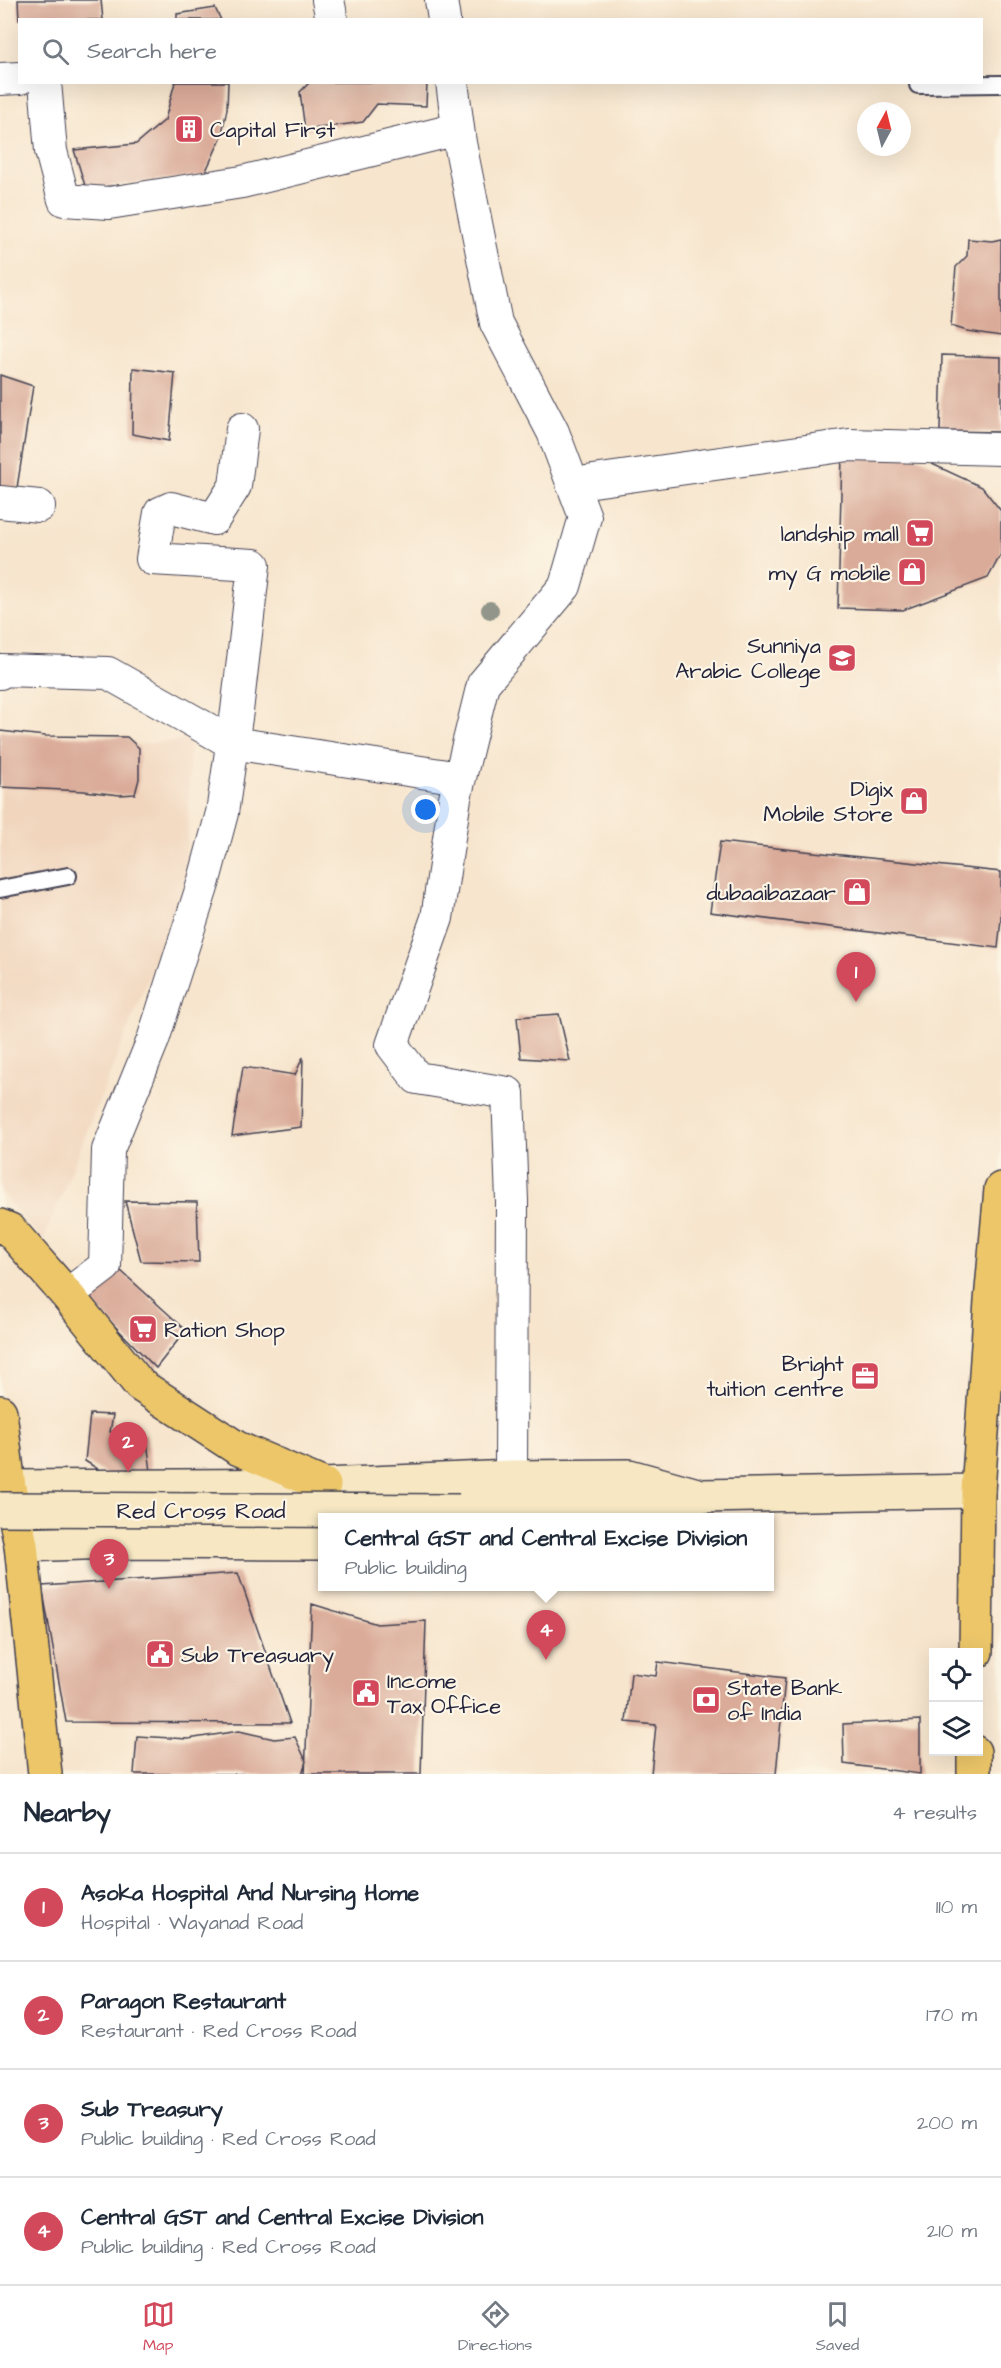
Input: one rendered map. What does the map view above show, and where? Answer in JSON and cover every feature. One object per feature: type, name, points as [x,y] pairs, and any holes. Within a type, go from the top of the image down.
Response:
[{"type":"main road","points":[[976,1648],[978,1491],[996,1301],[1001,1189]]},
{"type":"main road","points":[[0,1226],[10,1230],[67,1295],[140,1385],[237,1448],[324,1485]]},
{"type":"main road","points":[[0,1412],[3,1494],[45,1774]]},
{"type":"main road","points":[[3,1494],[511,1477],[629,1476],[701,1496]]},
{"type":"main road","name":"Red Cross Road","points":[[3,1494],[459,1511],[701,1496],[978,1491]]},
{"type":"main road","points":[[672,1513],[701,1496]]},
{"type":"main road","points":[[11,1542],[318,1543]]},
{"type":"main road","points":[[974,1756],[974,1774]]},
{"type":"street","points":[[328,0],[332,18]]},
{"type":"street","points":[[441,0],[444,18]]},
{"type":"street","points":[[0,79],[18,78]]},
{"type":"street","points":[[45,84],[51,151],[64,200],[109,203],[242,182],[458,129]]},
{"type":"street","points":[[452,84],[458,129],[496,323],[552,432],[585,517],[565,586],[483,684],[454,798],[438,918],[392,1045],[417,1078],[508,1093],[513,1201],[511,1477]]},
{"type":"street","points":[[67,1295],[105,1266],[108,1150],[153,1040],[203,884],[222,813],[254,565],[152,559],[160,513],[171,508],[213,519],[235,486],[242,429]]},
{"type":"street","points":[[572,484],[849,445],[1001,449]]},
{"type":"street","points":[[0,502],[39,506]]},
{"type":"street","points":[[0,673],[0,670],[108,673],[232,743],[460,778]]},
{"type":"lane","points":[[918,85],[1001,84]]},
{"type":"lane","points":[[0,888],[68,876]]},
{"type":"shaded area","points":[[190,739],[187,881],[43,1241],[0,1192],[0,760]]},
{"type":"building","points":[[18,0],[101,0],[103,18],[19,18]]},
{"type":"building","points":[[215,8],[220,18],[177,18],[177,14]]},
{"type":"building","name":"Capital First","points":[[174,84],[228,84],[227,109],[221,138],[204,175],[86,189],[74,150],[136,144],[165,120]]},
{"type":"building","points":[[308,84],[427,84],[426,106],[377,104],[363,122],[305,130],[300,92]]},
{"type":"building","points":[[968,239],[992,241],[1001,239],[1001,336],[951,326],[956,267],[967,256]]},
{"type":"building","points":[[942,355],[1001,357],[1001,432],[940,431]]},
{"type":"building","points":[[133,368],[175,373],[169,441],[132,434]]},
{"type":"building","points":[[0,375],[33,386],[16,494],[0,491]]},
{"type":"building","name":"landship mall","points":[[842,455],[917,457],[982,487],[1001,511],[1001,554],[988,578],[903,610],[838,608]]},
{"type":"building","points":[[0,731],[45,736],[127,737],[139,748],[139,779],[135,794],[0,787]]},
{"type":"building","name":"dubaaibazaar","points":[[720,842],[1001,872],[1001,919],[998,948],[710,912]]},
{"type":"building","points":[[559,1014],[570,1061],[521,1058],[517,1017]]},
{"type":"building","points":[[303,1057],[301,1127],[232,1136],[243,1067],[295,1075]]},
{"type":"building","points":[[125,1201],[197,1202],[199,1262],[141,1261]]},
{"type":"building","points":[[120,1270],[186,1330],[156,1368],[87,1298]]},
{"type":"building","points":[[90,1414],[113,1415],[110,1432],[146,1434],[152,1479],[109,1476],[85,1461]]},
{"type":"building","name":"Sub Treasuary","points":[[238,1573],[290,1723],[66,1722],[42,1586]]},
{"type":"building","name":"Income Tax Office","points":[[312,1604],[377,1624],[426,1621],[421,1774],[305,1774]]},
{"type":"building","name":"State Bank of India","points":[[658,1662],[785,1678],[776,1774],[651,1774],[656,1725],[626,1722],[631,1673],[656,1676]]},
{"type":"building","points":[[920,1720],[920,1774],[844,1764],[843,1724]]},
{"type":"building","points":[[239,1731],[274,1739],[295,1737],[306,1761],[302,1774],[134,1774],[137,1736],[188,1739]]},
{"type":"place","name":"Capital First","points":[[189,129]]},
{"type":"place","name":"landship mall","points":[[920,533]]},
{"type":"place","name":"my G mobile","points":[[912,572]]},
{"type":"place","name":"Sunniya Arabic College","points":[[842,658]]},
{"type":"place","name":"Digix Mobile Store","points":[[914,801]]},
{"type":"place","name":"dubaaibazaar","points":[[857,892]]},
{"type":"place","name":"Asoka Hospital And Nursing Home","points":[[856,1002]]},
{"type":"place","name":"Ration Shop","points":[[143,1329]]},
{"type":"place","name":"Bright tuition centre","points":[[865,1376]]},
{"type":"place","name":"Paragon Restaurant","points":[[128,1472]]},
{"type":"place","name":"Sub Treasury","points":[[109,1589]]},
{"type":"place","name":"Sub Treasuary","points":[[160,1654]]},
{"type":"place","name":"Central GST and Central Excise Division","points":[[546,1660]]},
{"type":"place","name":"Income Tax Office","points":[[366,1693]]},
{"type":"place","name":"State Bank of India","points":[[706,1700]]}]
